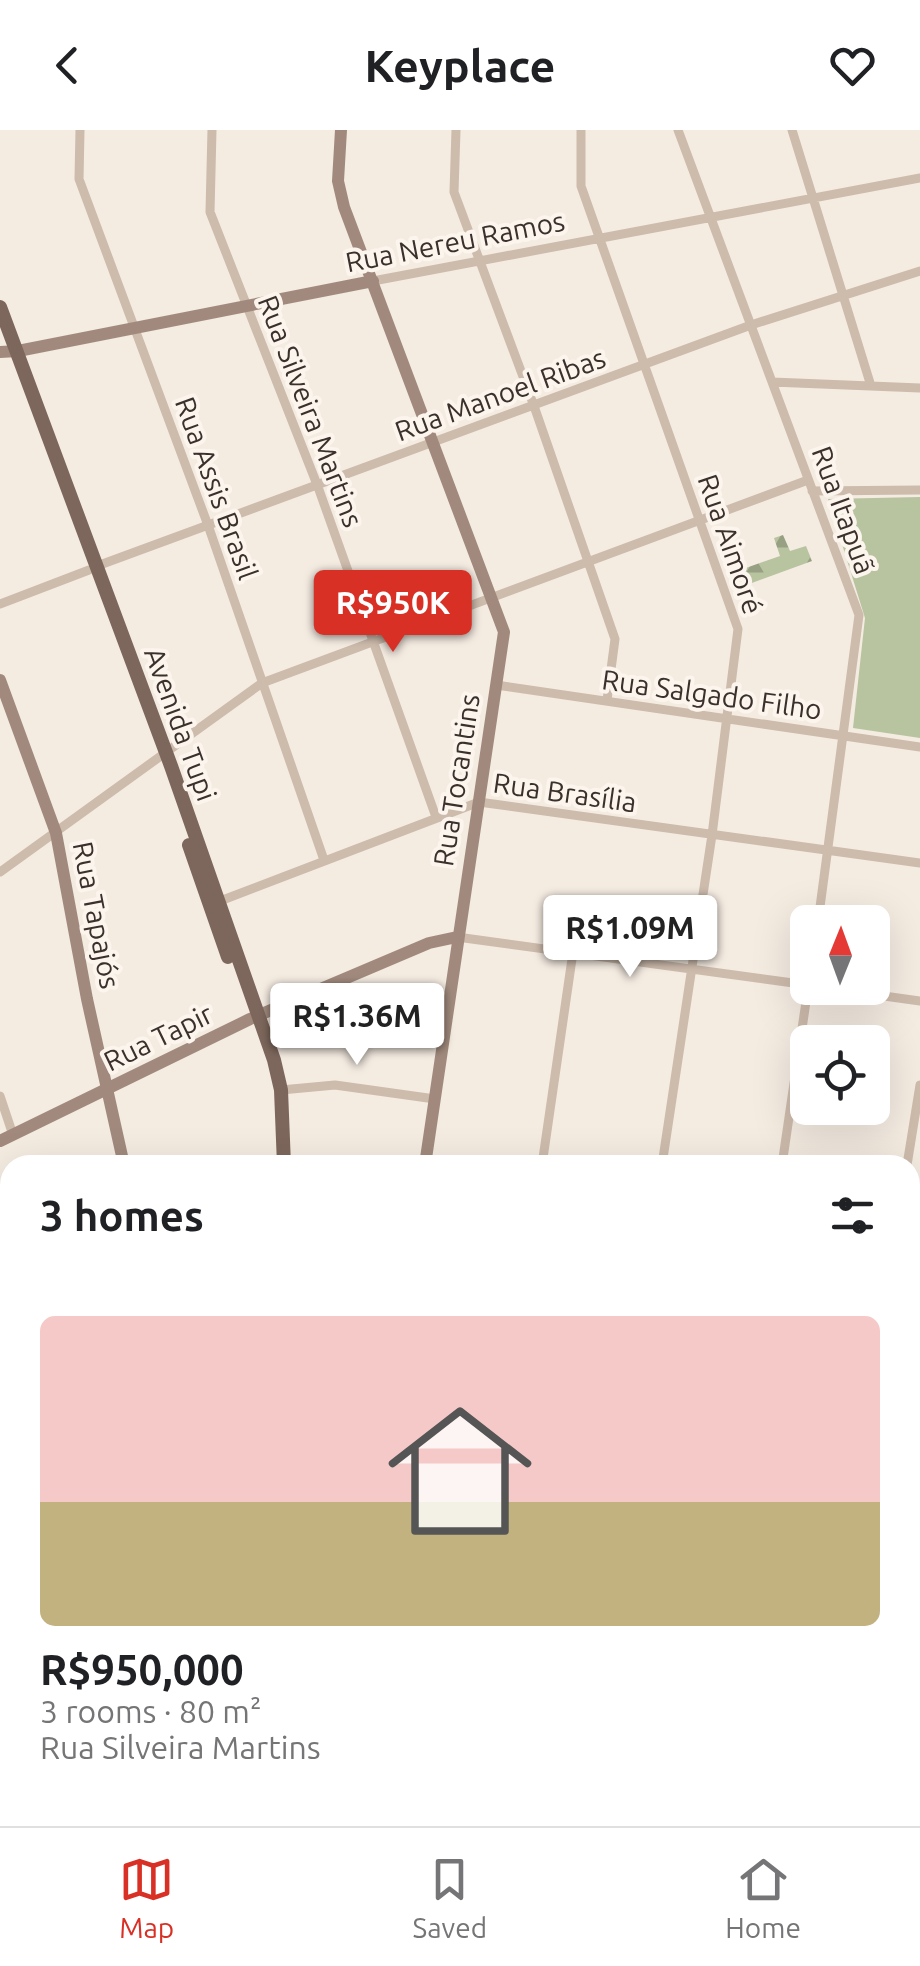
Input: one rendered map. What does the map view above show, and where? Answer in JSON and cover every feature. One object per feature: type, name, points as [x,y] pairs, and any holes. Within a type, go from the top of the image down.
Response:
[{"type":"main road","name":"Avenida Tupi","points":[[0,307],[9,352]]},
{"type":"main road","name":"Avenida Tupi","points":[[0,330],[93,568],[281,1090],[286,1155]]},
{"type":"main road","name":"Avenida Tupi","points":[[161,755],[220,901],[254,1017],[273,1088],[276,1155]]},
{"type":"street","name":"Rua Assis Brasil","points":[[80,130],[80,180],[209,528],[324,860]]},
{"type":"street","name":"Rua Silveira Martins","points":[[212,130],[210,212],[318,487],[436,818]]},
{"type":"street","name":"Rua Tocantins","points":[[341,130],[341,195],[504,632],[426,1155]]},
{"type":"street","points":[[456,130],[454,192],[615,639],[607,700]]},
{"type":"street","name":"Rua Aimoré","points":[[581,130],[581,186],[738,629],[712,835],[663,1155]]},
{"type":"street","name":"Rua Itapuã","points":[[678,130],[859,615],[821,905]]},
{"type":"street","points":[[792,130],[871,386]]},
{"type":"street","name":"Rua Nereu Ramos","points":[[9,352],[920,178]]},
{"type":"street","name":"Rua Manoel Ribas","points":[[0,604],[751,325],[840,294],[919,275]]},
{"type":"street","points":[[772,382],[920,388]]},
{"type":"street","points":[[0,872],[262,683],[808,480]]},
{"type":"street","points":[[812,491],[920,490]]},
{"type":"street","name":"Rua Tapajós","points":[[0,680],[56,833],[122,1155]]},
{"type":"street","name":"Rua Salgado Filho","points":[[496,686],[920,746]]},
{"type":"street","name":"Rua Brasília","points":[[220,901],[479,802],[920,864]]},
{"type":"street","name":"Rua Tapir","points":[[6,1138],[254,1017],[429,943],[456,937],[790,983]]},
{"type":"street","points":[[543,1155],[573,952]]},
{"type":"street","points":[[890,997],[920,1001]]},
{"type":"street","points":[[783,1155],[805,1005]]},
{"type":"street","points":[[281,1090],[335,1084],[435,1099]]},
{"type":"street","points":[[909,1155],[920,1087]]},
{"type":"street","points":[[0,1096],[6,1138]]},
{"type":"green space","points":[[920,497],[920,738],[853,728],[865,618],[828,499]]},
{"type":"green space","points":[[783,535],[790,551],[806,546],[812,561],[749,584],[743,569],[780,556],[774,538]]}]
